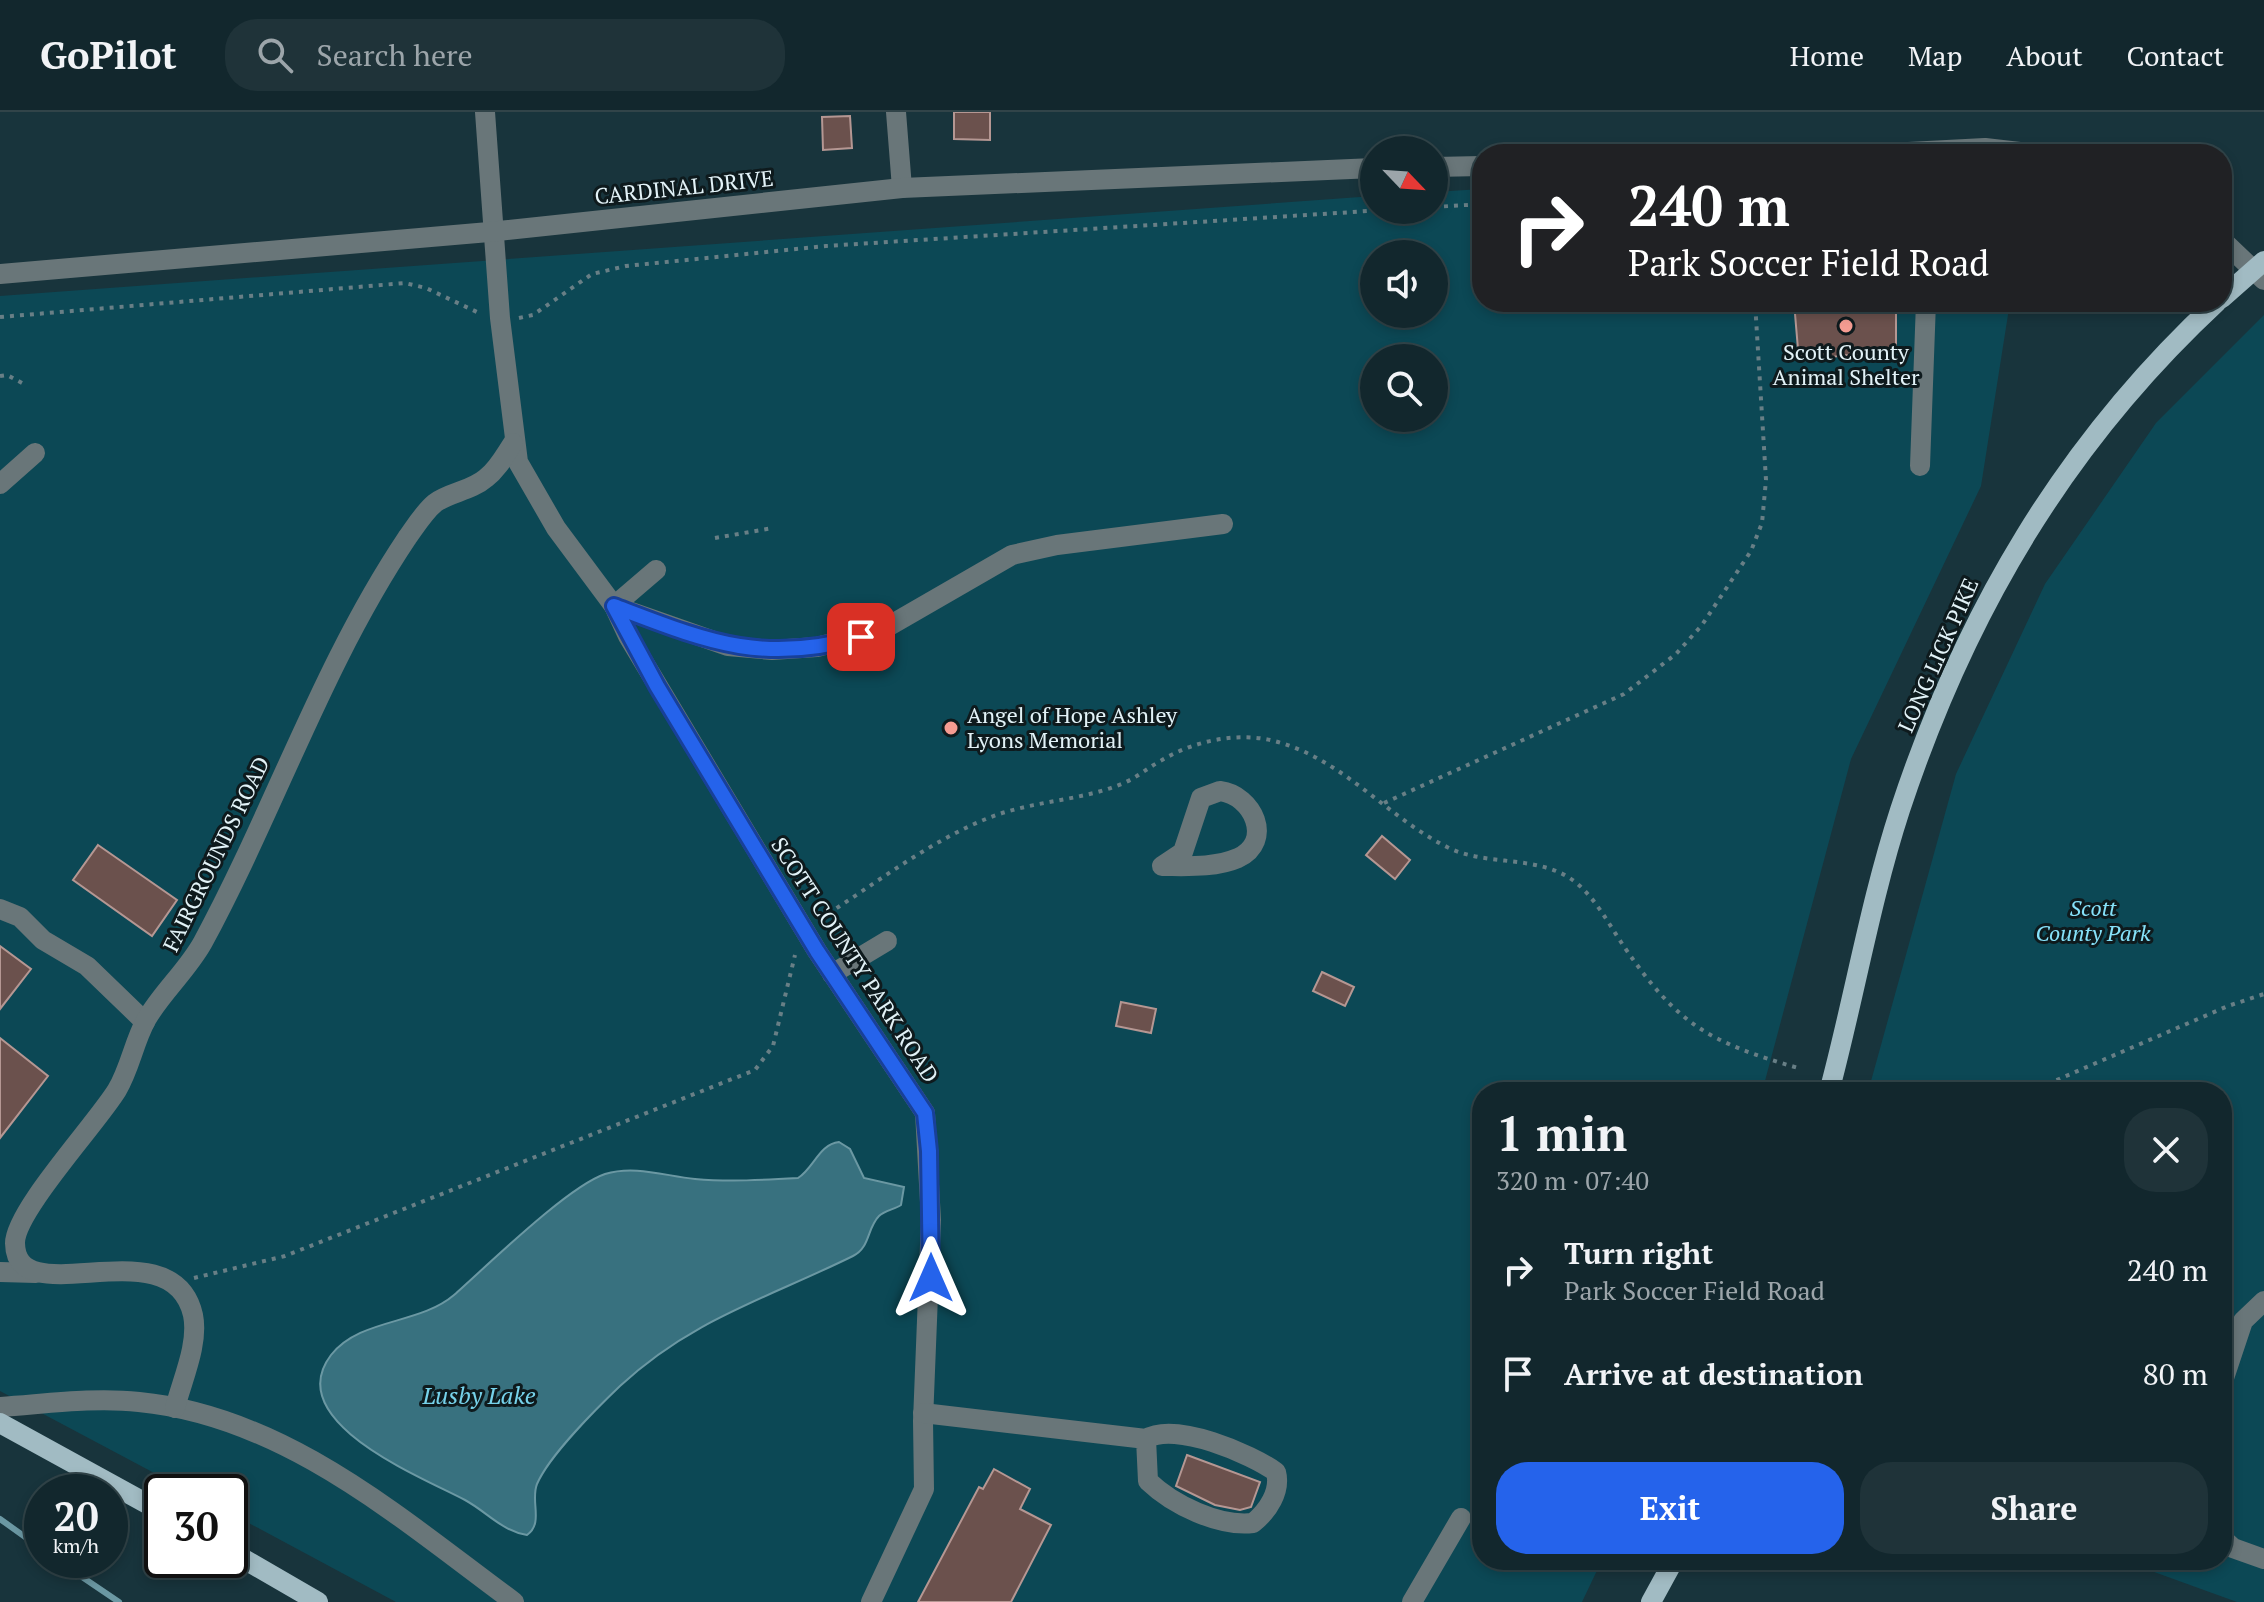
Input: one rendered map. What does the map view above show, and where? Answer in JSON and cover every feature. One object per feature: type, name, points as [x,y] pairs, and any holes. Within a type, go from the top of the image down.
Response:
[{"type":"main road","points":[[2232,291],[2261,270]]},
{"type":"main road","name":"LONG LICK PIKE","points":[[1832,1082],[1899,813],[1937,709],[1977,620],[2015,547],[2067,472],[2139,383],[2207,312]]},
{"type":"main road","points":[[0,1423],[144,1502]]},
{"type":"main road","points":[[248,1561],[318,1602]]},
{"type":"main road","points":[[1651,1602],[1669,1570]]},
{"type":"street","points":[[485,112],[500,318],[513,443]]},
{"type":"street","points":[[896,112],[902,188]]},
{"type":"street","points":[[1448,167],[1472,166]]},
{"type":"street","name":"CARDINAL DRIVE","points":[[0,274],[493,231],[902,188],[1360,169]]},
{"type":"street","points":[[2232,248],[2261,270]]},
{"type":"street","points":[[1920,466],[1926,312]]},
{"type":"street","name":"SCOTT COUNTY PARK ROAD","points":[[513,443],[527,482],[589,576],[614,606],[657,686],[806,932],[925,1113],[931,1234],[923,1413],[924,1489],[871,1602]]},
{"type":"street","name":"FAIRGROUNDS ROAD","points":[[36,1273],[17,1255],[18,1227],[117,1089],[145,1022],[202,942],[325,679],[391,564],[435,503],[485,480],[513,443]]},
{"type":"street","points":[[0,484],[35,453]]},
{"type":"street","points":[[614,606],[728,646],[772,650],[817,647],[882,630],[1012,555],[1057,545],[1223,524]]},
{"type":"street","points":[[614,606],[656,570]]},
{"type":"street","points":[[1220,791],[1247,802],[1256,821],[1254,843],[1247,851],[1227,861],[1162,866],[1183,852],[1201,798],[1220,791]]},
{"type":"street","points":[[0,909],[20,917],[43,940],[87,966],[145,1022]]},
{"type":"street","points":[[832,974],[887,941]]},
{"type":"street","points":[[0,1272],[66,1275],[133,1270],[150,1272],[172,1282],[188,1301],[194,1332],[175,1408]]},
{"type":"street","points":[[2232,1354],[2243,1321],[2264,1301]]},
{"type":"street","points":[[0,1407],[116,1400],[175,1408],[244,1429],[318,1464],[385,1506],[514,1602]]},
{"type":"street","points":[[923,1413],[1146,1439],[1159,1434],[1174,1434],[1223,1446],[1263,1462],[1276,1472],[1279,1481],[1270,1504],[1253,1523],[1236,1525],[1185,1506],[1148,1481],[1146,1439]]},
{"type":"street","points":[[1412,1602],[1461,1518]]},
{"type":"street","points":[[2232,1547],[2264,1559]]},
{"type":"path","points":[[1448,206],[1472,205]]},
{"type":"path","points":[[0,317],[405,283],[426,288],[473,311],[500,318],[533,315],[592,274],[626,266],[826,246],[1360,212]]},
{"type":"path","points":[[1384,803],[1624,694],[1676,654],[1702,625],[1751,551],[1762,523],[1766,480],[1756,312]]},
{"type":"path","points":[[0,376],[7,375],[24,384]]},
{"type":"path","points":[[715,538],[773,528]]},
{"type":"path","points":[[172,1282],[285,1256],[755,1070],[773,1046],[796,952],[806,932],[891,873],[988,818],[1125,783],[1181,750],[1201,743],[1255,738],[1298,748],[1321,759],[1415,828],[1454,851],[1478,859],[1563,873],[1585,890],[1645,977],[1677,1013],[1720,1042],[1798,1068]]},
{"type":"path","points":[[2052,1082],[2228,1006],[2264,994]]},
{"type":"green space","points":[[1472,190],[1472,312],[2008,312],[1981,486],[1851,759],[1765,1082],[1472,1082],[1472,1570],[1597,1570],[1582,1602],[396,1602],[248,1523],[248,1474],[156,1474],[0,1391],[0,296],[1360,197],[1360,224],[1448,224],[1448,191]]},
{"type":"green space","name":"Scott County Park","points":[[2264,315],[2264,1602],[2237,1602],[2149,1570],[2232,1570],[2232,1082],[1871,1082],[1956,774],[2045,584],[2156,423]]},
{"type":"water","name":"Lusby Lake","points":[[839,1142],[850,1149],[864,1178],[904,1187],[901,1205],[879,1216],[863,1248],[853,1256],[703,1326],[647,1363],[620,1386],[574,1433],[543,1473],[535,1491],[535,1524],[527,1535],[502,1525],[465,1500],[391,1462],[340,1425],[325,1403],[320,1380],[331,1355],[343,1343],[373,1328],[440,1305],[549,1210],[589,1182],[605,1174],[628,1171],[708,1180],[798,1178],[826,1147]]},
{"type":"building","points":[[954,112],[990,112],[990,140],[954,139]]},
{"type":"building","points":[[850,116],[852,148],[823,150],[822,117]]},
{"type":"building","name":"Scott County Animal Shelter","points":[[1795,312],[1896,312],[1896,349],[1799,361]]},
{"type":"building","points":[[1382,836],[1410,860],[1395,879],[1366,855]]},
{"type":"building","points":[[98,845],[177,900],[152,936],[73,880]]},
{"type":"building","points":[[0,946],[31,969],[0,1009]]},
{"type":"building","points":[[1322,972],[1354,987],[1345,1006],[1313,991]]},
{"type":"building","points":[[1121,1002],[1156,1009],[1151,1033],[1116,1026]]},
{"type":"building","points":[[0,1038],[48,1076],[0,1138]]},
{"type":"building","points":[[1187,1455],[1260,1482],[1251,1507],[1240,1510],[1215,1505],[1176,1486]]},
{"type":"building","points":[[994,1469],[1030,1489],[1020,1509],[1051,1525],[1011,1602],[918,1602],[979,1487],[983,1489]]},
{"type":"waterway","points":[[0,1519],[24,1536]]},
{"type":"waterway","points":[[84,1578],[119,1602]]},
{"type":"place","name":"Scott County Animal Shelter","points":[[1846,326]]},
{"type":"place","name":"Angel of Hope Ashley Lyons Memorial","points":[[951,728]]},
{"type":"route","points":[[861,637],[794,650],[750,649],[705,640],[614,606],[657,686],[817,951],[925,1113],[929,1151],[931,1278]]}]
